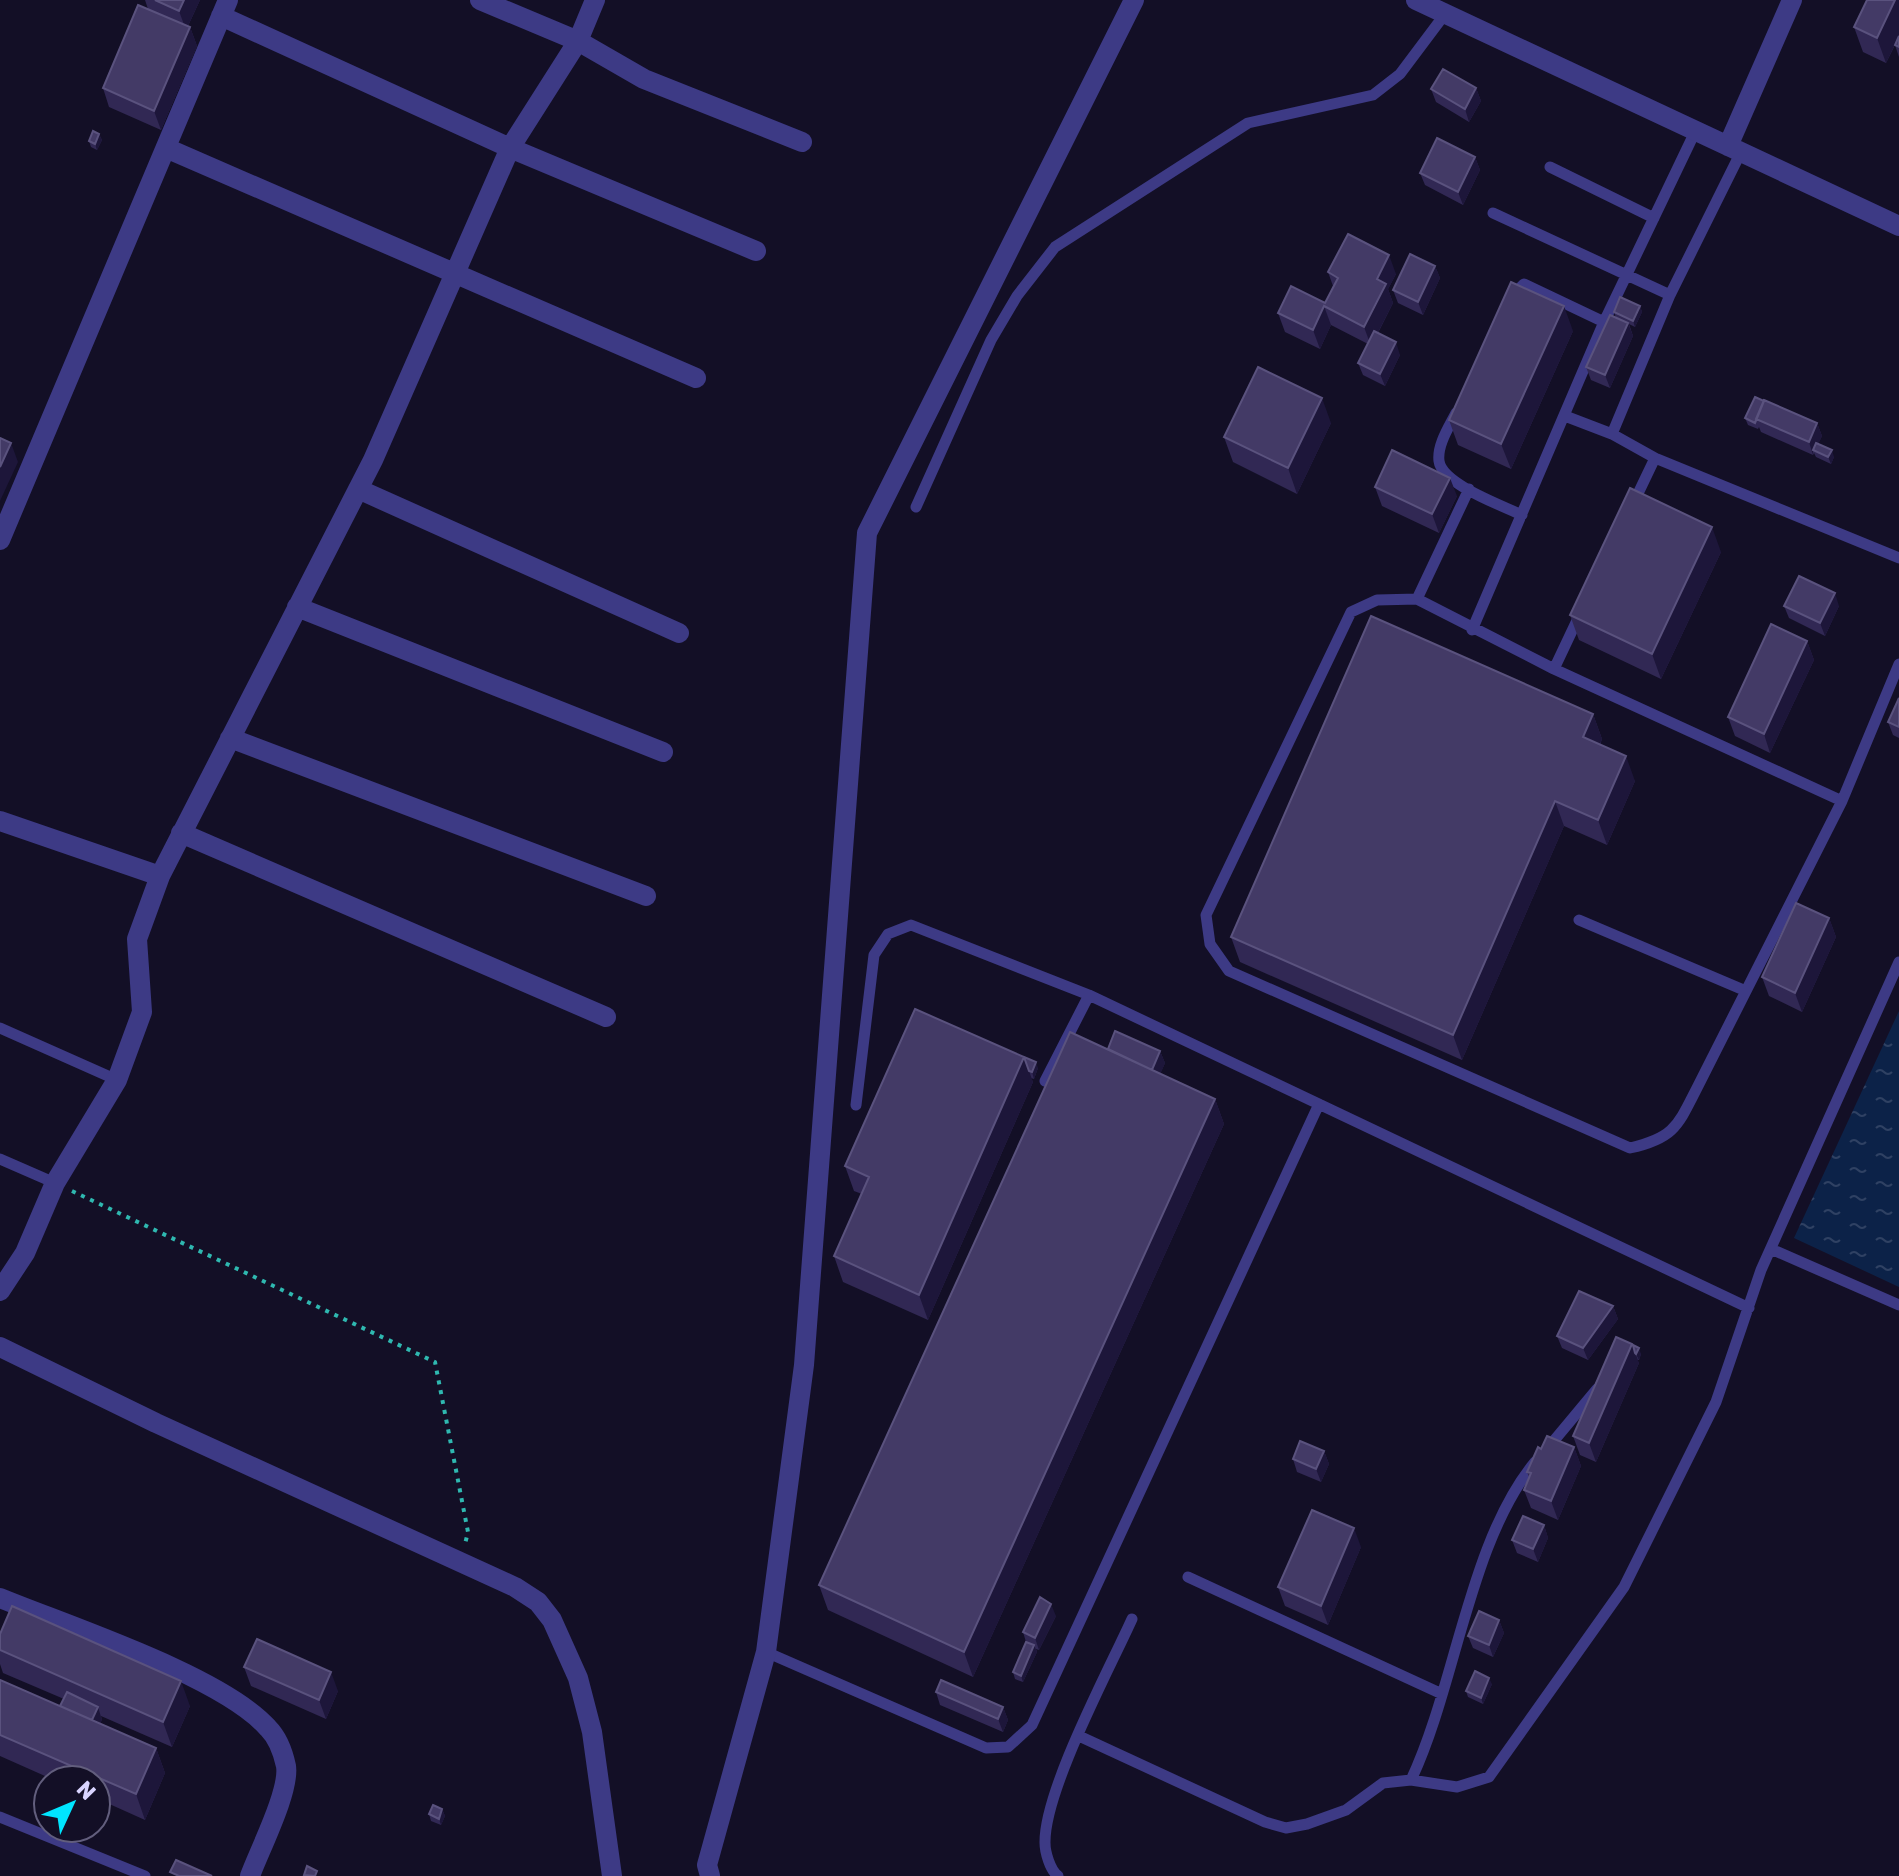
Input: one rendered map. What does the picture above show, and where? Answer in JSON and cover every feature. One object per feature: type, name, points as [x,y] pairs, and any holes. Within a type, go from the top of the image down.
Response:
[{"type":"street","points":[[480,0],[578,41],[644,79],[802,142]]},
{"type":"street","points":[[0,1291],[25,1253],[55,1183],[117,1080],[142,1012],[137,939],[160,876],[358,489],[510,148],[578,41],[595,0]]},
{"type":"street","points":[[710,1876],[707,1865],[766,1652],[804,1365],[867,533],[1134,0]]},
{"type":"street","points":[[1416,0],[1899,226]]},
{"type":"street","points":[[1734,149],[1792,0]]},
{"type":"street","points":[[0,540],[224,8],[510,148],[756,251]]},
{"type":"street","points":[[166,148],[696,378]]},
{"type":"street","points":[[358,489],[679,633]]},
{"type":"street","points":[[297,607],[663,752]]},
{"type":"street","points":[[230,738],[646,896]]},
{"type":"street","points":[[0,821],[160,876]]},
{"type":"street","points":[[181,833],[606,1017]]},
{"type":"street","points":[[0,1347],[156,1423],[515,1587],[538,1602],[552,1620],[578,1678],[592,1732],[612,1876]]},
{"type":"street","points":[[0,1598],[179,1671],[254,1714],[269,1728],[278,1740],[287,1770],[250,1876]]},
{"type":"lane","points":[[916,507],[991,340],[1017,296],[1055,247],[1248,123],[1373,95],[1400,74],[1445,14]]},
{"type":"lane","points":[[1472,630],[1604,322],[1695,132]]},
{"type":"lane","points":[[1612,434],[1734,149]]},
{"type":"lane","points":[[1550,167],[1654,218]]},
{"type":"lane","points":[[1493,213],[1670,295]]},
{"type":"lane","points":[[1507,306],[1513,292],[1524,284],[1604,322]]},
{"type":"lane","points":[[1461,403],[1441,444],[1439,460],[1443,472],[1469,489],[1522,515]]},
{"type":"lane","points":[[1565,416],[1612,434],[1655,458],[1898,555]]},
{"type":"lane","points":[[1628,514],[1655,458]]},
{"type":"lane","points":[[1417,599],[1469,489]]},
{"type":"lane","points":[[1842,801],[1554,669],[1472,630],[1417,599],[1377,600],[1351,612],[1206,915],[1210,944],[1229,971],[1630,1148],[1657,1142],[1674,1131],[1746,991],[1842,801],[1899,664]]},
{"type":"lane","points":[[1554,669],[1587,599]]},
{"type":"lane","points":[[1579,920],[1746,991]]},
{"type":"lane","points":[[856,1105],[874,955],[888,934],[911,925],[1089,995],[1749,1308]]},
{"type":"lane","points":[[1079,1736],[1265,1822],[1286,1828],[1346,1810],[1383,1783],[1411,1780],[1457,1787],[1489,1777],[1624,1587],[1716,1402],[1771,1249],[1899,962]]},
{"type":"lane","points":[[1045,1081],[1089,995]]},
{"type":"lane","points":[[0,1028],[117,1080]]},
{"type":"lane","points":[[766,1652],[986,1748],[1008,1747],[1032,1725],[1319,1104]]},
{"type":"lane","points":[[0,1159],[55,1183]]},
{"type":"lane","points":[[1771,1249],[1899,1305]]},
{"type":"lane","points":[[1411,1780],[1431,1739],[1442,1694],[1492,1540],[1519,1481],[1600,1385]]},
{"type":"lane","points":[[1188,1577],[1442,1694]]},
{"type":"lane","points":[[1058,1876],[1053,1872],[1044,1844],[1051,1811],[1079,1736],[1132,1619]]},
{"type":"lane","points":[[0,1817],[145,1876]]},
{"type":"path","points":[[55,1183],[435,1362],[468,1532],[461,1562]]},
{"type":"water","points":[[1899,1011],[1899,1287],[1794,1238]]},
{"type":"building","points":[[155,0],[184,0],[179,11]]},
{"type":"building","points":[[1867,0],[1895,0],[1877,38],[1854,27]]},
{"type":"building","points":[[138,5],[190,27],[154,111],[103,88]]},
{"type":"building","points":[[1443,69],[1476,88],[1465,109],[1431,89]]},
{"type":"building","points":[[93,131],[99,134],[95,144],[89,141]]},
{"type":"building","points":[[1437,138],[1475,157],[1458,192],[1420,173]]},
{"type":"building","points":[[1348,234],[1389,255],[1377,279],[1386,284],[1364,327],[1324,306],[1313,330],[1278,313],[1291,286],[1325,303],[1338,278],[1328,272]]},
{"type":"building","points":[[1410,254],[1435,266],[1418,302],[1393,290]]},
{"type":"building","points":[[1511,282],[1564,306],[1501,444],[1449,420]]},
{"type":"building","points":[[1620,297],[1640,306],[1633,321],[1614,312]]},
{"type":"building","points":[[1610,315],[1628,323],[1605,375],[1586,367]]},
{"type":"building","points":[[1374,331],[1396,342],[1380,374],[1358,363]]},
{"type":"building","points":[[1258,367],[1322,398],[1288,468],[1224,437]]},
{"type":"building","points":[[1755,397],[1764,401],[1755,423],[1745,418]]},
{"type":"building","points":[[1764,400],[1817,423],[1809,442],[1756,419]]},
{"type":"building","points":[[0,438],[11,443],[0,467]]},
{"type":"building","points":[[1816,443],[1832,450],[1828,457],[1813,450]]},
{"type":"building","points":[[1392,450],[1450,478],[1432,514],[1375,487]]},
{"type":"building","points":[[1630,488],[1712,527],[1652,654],[1570,615]]},
{"type":"building","points":[[1799,576],[1835,593],[1820,623],[1784,606]]},
{"type":"building","points":[[1371,616],[1593,714],[1583,737],[1626,756],[1598,820],[1555,801],[1453,1035],[1231,937]]},
{"type":"building","points":[[1771,624],[1807,641],[1764,734],[1728,717]]},
{"type":"building","points":[[1899,698],[1899,727],[1888,722]]},
{"type":"building","points":[[1796,903],[1829,918],[1795,993],[1762,977]]},
{"type":"building","points":[[915,1009],[1024,1057],[919,1295],[834,1256],[869,1177],[845,1166]]},
{"type":"building","points":[[1115,1031],[1160,1051],[1152,1070],[1108,1049]]},
{"type":"building","points":[[1070,1032],[1215,1099],[964,1652],[819,1585]]},
{"type":"building","points":[[1024,1057],[1036,1062],[1032,1072],[1029,1071]]},
{"type":"building","points":[[1579,1291],[1613,1306],[1583,1348],[1557,1336]]},
{"type":"building","points":[[1616,1337],[1632,1344],[1589,1443],[1573,1436]]},
{"type":"building","points":[[1547,1436],[1574,1447],[1551,1501],[1524,1490],[1531,1473],[1527,1472],[1538,1447],[1541,1449]]},
{"type":"building","points":[[1300,1441],[1324,1451],[1316,1469],[1293,1459]]},
{"type":"building","points":[[1312,1510],[1354,1528],[1321,1606],[1278,1587]]},
{"type":"building","points":[[1523,1516],[1544,1525],[1533,1549],[1512,1540]]},
{"type":"building","points":[[1040,1597],[1051,1604],[1035,1638],[1023,1632]]},
{"type":"building","points":[[12,1606],[181,1681],[163,1722],[0,1650],[0,1634]]},
{"type":"building","points":[[1479,1611],[1499,1620],[1489,1645],[1468,1636]]},
{"type":"building","points":[[257,1639],[331,1672],[319,1700],[244,1667]]},
{"type":"building","points":[[1026,1642],[1034,1645],[1021,1676],[1013,1672]]},
{"type":"building","points":[[1475,1671],[1489,1678],[1481,1698],[1466,1691]]},
{"type":"building","points":[[0,1680],[156,1748],[136,1794],[112,1784],[112,1764],[67,1764],[0,1735]]},
{"type":"building","points":[[941,1680],[1003,1707],[998,1719],[936,1692]]},
{"type":"building","points":[[67,1692],[98,1707],[92,1720],[60,1706]]},
{"type":"building","points":[[433,1805],[442,1809],[439,1819],[429,1814]]},
{"type":"building","points":[[176,1860],[212,1876],[179,1876],[170,1872]]},
{"type":"building","points":[[307,1866],[317,1871],[315,1876],[304,1875]]}]
